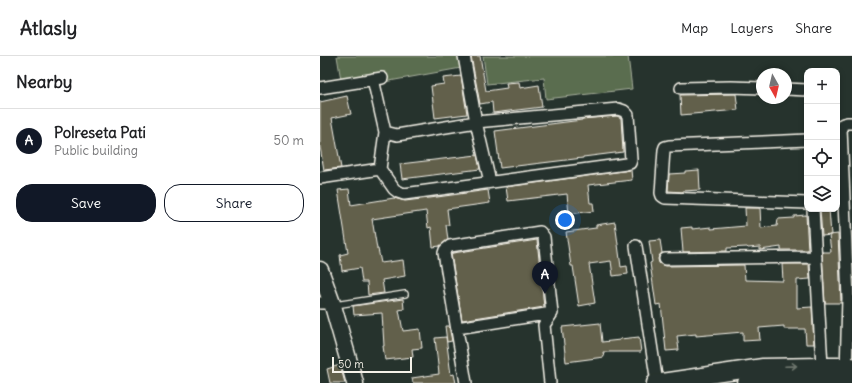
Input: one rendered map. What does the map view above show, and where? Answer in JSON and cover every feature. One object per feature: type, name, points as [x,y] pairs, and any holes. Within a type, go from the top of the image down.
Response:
[{"type":"main road","points":[[320,270],[328,304],[355,383]]},
{"type":"main road","points":[[656,383],[764,374],[822,366],[849,374]]},
{"type":"main road","points":[[746,383],[764,374],[849,374]]},
{"type":"street","points":[[464,56],[476,122],[490,182]]},
{"type":"street","points":[[320,88],[377,78],[384,132],[380,169],[394,188],[398,192],[404,194],[618,165],[630,163],[631,160],[628,115],[624,111],[618,109],[476,122],[397,135],[384,132]]},
{"type":"street","points":[[680,88],[756,88]]},
{"type":"street","points":[[792,89],[804,90]]},
{"type":"street","points":[[844,124],[842,128],[849,246],[849,374]]},
{"type":"street","points":[[804,140],[665,147],[661,193],[665,198],[804,203]]},
{"type":"street","points":[[320,178],[380,169]]},
{"type":"street","points":[[813,212],[822,366]]},
{"type":"street","points":[[466,383],[444,253],[445,250],[450,246],[540,232],[544,237],[552,313],[544,325],[550,383]]},
{"type":"street","points":[[636,246],[656,383]]},
{"type":"street","points":[[665,259],[816,257]]},
{"type":"street","points":[[457,328],[552,313]]},
{"type":"lane","points":[[328,304],[405,294]]},
{"type":"green space","points":[[337,56],[459,56],[461,68],[384,82],[341,80]]},
{"type":"green space","points":[[483,56],[628,56],[632,89],[546,99],[544,78],[487,84]]},
{"type":"building","points":[[471,56],[480,56],[486,91],[507,88],[506,83],[519,82],[520,88],[539,85],[542,107],[493,113],[492,102],[480,104]]},
{"type":"building","points":[[461,76],[467,114],[435,118],[431,86],[444,84],[443,78]]},
{"type":"building","points":[[736,94],[738,110],[681,115],[680,95]]},
{"type":"building","points":[[347,96],[351,114],[332,118],[341,168],[324,170],[320,147],[320,102]]},
{"type":"building","points":[[617,116],[621,118],[623,152],[500,168],[495,131],[582,119]]},
{"type":"building","points":[[477,155],[480,169],[402,179],[400,164]]},
{"type":"building","points":[[631,170],[632,180],[588,185],[590,203],[593,203],[594,211],[569,214],[567,194],[508,201],[506,187]]},
{"type":"building","points":[[699,170],[700,190],[683,192],[668,191],[669,174]]},
{"type":"building","points":[[349,189],[351,205],[394,198],[405,201],[488,190],[490,203],[447,209],[449,225],[446,225],[448,240],[440,246],[433,247],[431,227],[428,228],[426,211],[372,219],[381,263],[403,260],[405,276],[382,280],[384,293],[368,295],[367,282],[362,282],[360,268],[342,271],[340,255],[348,253],[338,190]]},
{"type":"building","points":[[745,208],[760,208],[761,228],[777,226],[778,219],[794,218],[794,216],[806,215],[808,250],[781,250],[781,247],[760,250],[760,247],[747,247],[727,248],[727,251],[683,252],[681,228],[692,227],[692,229],[711,227],[711,229],[746,226]]},
{"type":"building","points":[[820,212],[829,212],[831,235],[822,236]]},
{"type":"building","points":[[615,222],[621,267],[627,266],[628,274],[613,276],[611,261],[589,264],[595,303],[579,306],[566,232],[596,228],[596,225]]},
{"type":"building","points":[[838,234],[841,303],[825,303],[822,252],[831,252],[829,235]]},
{"type":"building","points":[[537,240],[544,307],[462,320],[451,254]]},
{"type":"building","points":[[660,240],[662,253],[658,259],[659,263],[662,265],[744,265],[745,280],[783,281],[782,264],[809,264],[810,279],[797,280],[797,308],[812,307],[814,344],[806,344],[805,329],[784,329],[784,326],[759,328],[760,340],[743,341],[743,332],[677,336],[679,350],[666,351],[661,304],[656,305],[650,263],[652,262],[649,241]]},
{"type":"building","points":[[403,299],[404,309],[399,310],[403,331],[420,329],[422,348],[412,349],[413,357],[385,360],[382,313],[354,315],[353,306]]},
{"type":"building","points":[[600,323],[602,342],[639,337],[641,352],[603,352],[604,357],[566,362],[562,327]]},
{"type":"building","points":[[445,326],[449,326],[452,341],[447,342]]},
{"type":"building","points":[[446,337],[451,375],[454,374],[456,383],[413,383],[412,378],[439,374],[435,338]]},
{"type":"building","points":[[340,365],[345,383],[330,383],[327,369]]},
{"type":"place","name":"Polreseta Pati","points":[[545,294]]}]
